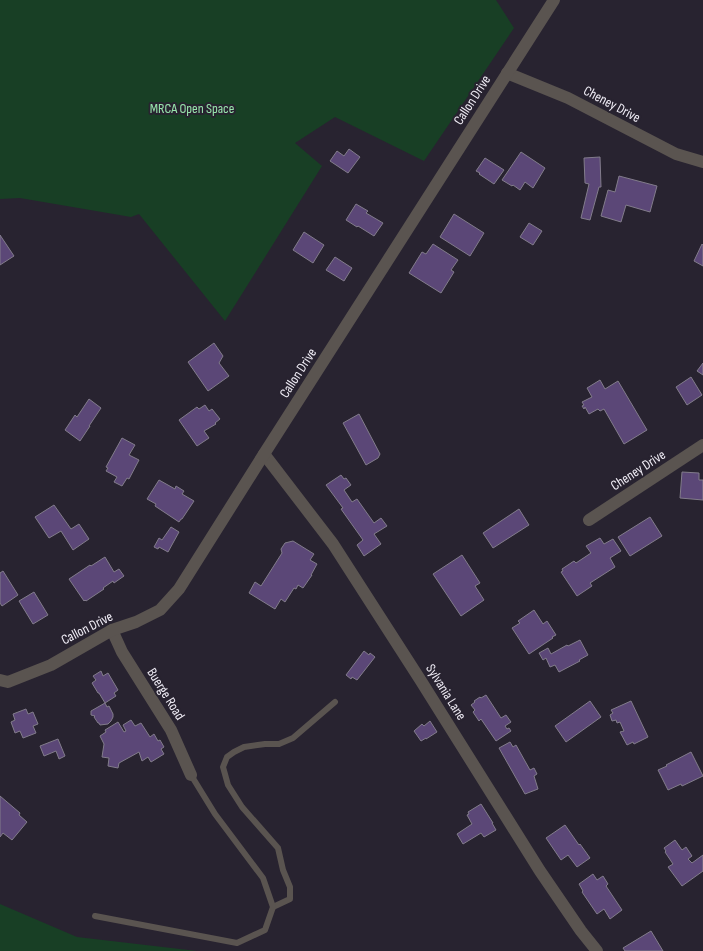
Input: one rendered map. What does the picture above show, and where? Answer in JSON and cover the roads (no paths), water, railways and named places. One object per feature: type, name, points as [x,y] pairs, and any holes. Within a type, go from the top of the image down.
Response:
[{"type":"street","name":"Callon Drive","points":[[0,680],[8,682],[51,665],[112,630],[136,622],[160,610],[179,589],[554,0]]},
{"type":"street","name":"Cheney Drive","points":[[507,72],[568,98],[676,154],[703,162]]},
{"type":"street","name":"Cheney Drive","points":[[588,520],[703,445]]},
{"type":"street","name":"Sylvania Lane","points":[[264,454],[333,544],[540,871],[581,931],[597,951]]},
{"type":"street","name":"Buerge Road","points":[[112,630],[122,652],[171,730],[191,775]]},
{"type":"lane","points":[[273,908],[290,899],[290,887],[283,870],[278,848],[242,807],[228,785],[223,767],[228,757],[244,747],[279,744],[293,738],[335,702]]},
{"type":"lane","points":[[95,916],[237,943],[265,930],[273,908],[262,878],[215,814],[191,775]]},
{"type":"park label","name":"MRCA Open Space","points":[[192,108]]}]
